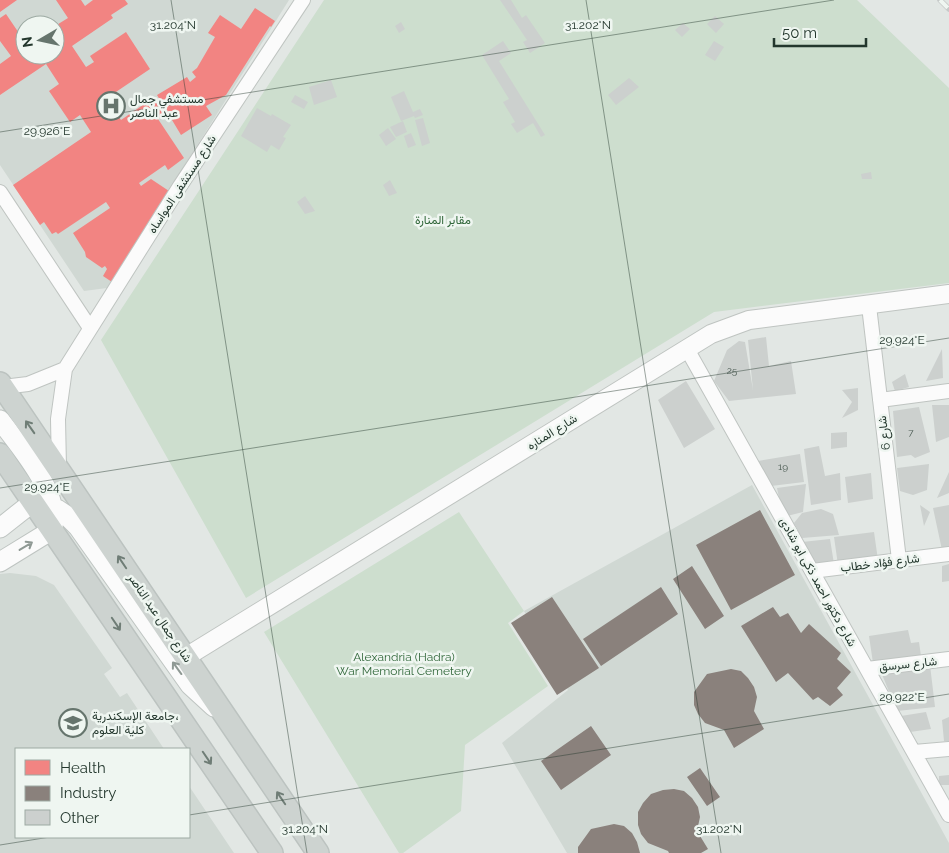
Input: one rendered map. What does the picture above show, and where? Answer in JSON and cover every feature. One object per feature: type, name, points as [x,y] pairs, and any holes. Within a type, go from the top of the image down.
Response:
[{"type":"main road","name":"شارع جمال عبد الناصر","points":[[1,385],[318,853]]},
{"type":"main road","points":[[0,420],[27,458],[49,495],[43,505],[0,528]]},
{"type":"main road","points":[[0,454],[43,505],[52,530],[272,853]]},
{"type":"main road","points":[[43,505],[66,515],[88,539],[190,686],[224,714]]},
{"type":"main road","points":[[0,562],[52,530]]},
{"type":"street","name":"شارع مستشفى المواساه","points":[[59,469],[58,419],[65,370],[180,186],[303,0]]},
{"type":"street","points":[[0,192],[90,328]]},
{"type":"street","name":"شارع المناره","points":[[186,657],[711,334],[749,320],[869,306],[949,294]]},
{"type":"street","name":"شارع 6","points":[[869,306],[899,560]]},
{"type":"street","name":"شارع دكتور احمد ذكى ابو شادى","points":[[687,349],[949,815]]},
{"type":"street","points":[[1,385],[35,382],[65,370]]},
{"type":"street","points":[[880,400],[949,391]]},
{"type":"street","name":"شارع فؤاد خطاب","points":[[812,572],[949,554]]},
{"type":"street","name":"شارع سرسق","points":[[866,669],[949,659]]},
{"type":"street","points":[[914,752],[949,749]]},
{"type":"shaded area","name":"مستشفي جمال عبد الناصر","points":[[0,0],[289,0],[107,288],[84,291],[0,165]]},
{"type":"shaded area","points":[[752,485],[949,843],[949,853],[567,853],[502,743],[568,690],[524,611]]},
{"type":"shaded area","name":"جامعة الإسكندرية، كلية العلوم","points":[[10,573],[36,576],[54,585],[112,668],[104,674],[120,697],[127,693],[163,748],[15,748],[15,838],[190,838],[190,787],[234,853],[0,853],[0,574]]},
{"type":"green space","name":"مقابر المنارة","points":[[324,0],[857,0],[949,88],[949,283],[714,312],[246,598],[101,340]]},
{"type":"green space","name":"Alexandria (Hadra) War Memorial Cemetery","points":[[459,512],[524,611],[508,623],[548,686],[465,745],[461,811],[403,853],[399,853],[264,632]]},
{"type":"building: Health","points":[[0,0],[17,0],[0,12]]},
{"type":"building: Health","points":[[56,0],[81,0],[85,6],[93,0],[125,0],[128,4],[111,15],[113,18],[72,46],[86,67],[94,62],[90,56],[126,32],[150,69],[107,98],[121,120],[153,98],[164,115],[158,119],[184,158],[168,170],[165,165],[139,183],[141,186],[151,179],[169,191],[112,282],[103,276],[107,269],[105,266],[102,268],[86,257],[85,252],[73,233],[110,208],[106,202],[58,234],[56,232],[52,234],[44,222],[40,225],[13,185],[91,132],[80,115],[70,122],[49,91],[59,84],[47,65],[65,65],[65,20],[68,18]]},
{"type":"building: Health","points":[[255,8],[275,21],[226,95],[206,106],[212,115],[181,135],[157,95],[187,77],[190,82],[196,77],[192,72],[197,68],[215,37],[208,33],[220,15],[241,29]]},
{"type":"building: Health","points":[[6,14],[15,27],[15,65],[45,65],[0,95],[0,64],[11,56],[0,41],[0,18]]},
{"type":"building: Industry","points":[[760,510],[795,575],[731,610],[696,545]]},
{"type":"building: Industry","points":[[692,566],[724,616],[705,629],[673,579]]},
{"type":"building: Industry","points":[[661,587],[678,614],[601,666],[583,639]]},
{"type":"building: Industry","points":[[552,597],[599,668],[557,695],[511,623]]},
{"type":"building: Industry","points":[[773,607],[780,617],[788,613],[801,633],[809,624],[841,653],[837,659],[851,672],[837,688],[843,695],[830,706],[818,697],[813,700],[788,673],[776,682],[741,626]]},
{"type":"building: Industry","points":[[731,669],[741,671],[754,687],[757,697],[754,711],[764,729],[734,748],[724,730],[705,723],[694,705],[694,692],[707,674]]},
{"type":"building: Industry","points":[[591,726],[611,755],[561,790],[541,761]]},
{"type":"building: Industry","points":[[700,768],[720,797],[707,806],[687,777]]},
{"type":"building: Industry","points":[[674,789],[684,791],[698,807],[700,817],[697,831],[708,849],[701,853],[669,853],[648,843],[641,834],[638,825],[638,812],[643,803],[651,794]]},
{"type":"building: Industry","points":[[614,824],[624,826],[632,833],[640,853],[578,853],[578,847],[591,829]]},
{"type":"building: Other","points":[[500,0],[511,0],[522,18],[526,15],[545,43],[530,53],[523,42],[527,40]]},
{"type":"building: Other","points":[[715,16],[724,24],[716,33],[707,24]]},
{"type":"building: Other","points":[[401,22],[405,29],[399,33],[395,26]]},
{"type":"building: Other","points":[[683,23],[690,29],[682,37],[675,30]]},
{"type":"building: Other","points":[[503,41],[511,53],[499,61],[545,135],[541,137],[533,123],[517,133],[511,124],[515,122],[503,102],[509,99],[482,55]]},
{"type":"building: Other","points":[[714,41],[724,47],[715,61],[705,55]]},
{"type":"building: Other","points":[[629,78],[639,87],[616,105],[608,95]]},
{"type":"building: Other","points":[[331,80],[337,97],[314,105],[309,87]]},
{"type":"building: Other","points":[[404,91],[413,112],[420,109],[423,115],[401,121],[391,97]]},
{"type":"building: Other","points":[[295,95],[308,102],[304,109],[291,102]]},
{"type":"building: Other","points":[[257,108],[291,125],[283,137],[286,138],[279,150],[271,145],[267,152],[241,136]]},
{"type":"building: Other","points":[[423,118],[430,143],[422,146],[415,120]]},
{"type":"building: Other","points":[[403,121],[407,132],[396,137],[390,127]]},
{"type":"building: Other","points":[[388,128],[396,139],[386,146],[379,135]]},
{"type":"building: Other","points":[[411,133],[416,145],[408,148],[404,136]]},
{"type":"building: Other","points":[[871,172],[872,179],[862,179],[861,174]]},
{"type":"building: Other","points":[[390,180],[397,193],[389,196],[383,185]]},
{"type":"building: Other","points":[[305,196],[315,211],[305,214],[297,202]]},
{"type":"building: Other","points":[[766,337],[769,366],[791,361],[796,394],[729,401],[714,381],[727,350],[739,341],[745,342],[753,390],[748,340]]},
{"type":"building: Other","points":[[942,349],[943,378],[926,381]]},
{"type":"building: Other","points":[[905,374],[909,387],[895,391],[892,382]]},
{"type":"building: Other","points":[[686,381],[715,429],[684,448],[658,400]]},
{"type":"building: Other","points":[[858,388],[858,410],[842,418],[852,402],[842,390]]},
{"type":"building: Other","points":[[932,405],[949,405],[949,437],[936,442]]},
{"type":"building: Other","points":[[919,407],[930,452],[915,458],[911,455],[897,457],[893,411]]},
{"type":"building: Other","points":[[847,432],[847,447],[831,449],[831,433]]},
{"type":"building: Other","points":[[819,446],[825,476],[840,473],[841,500],[811,505],[804,449]]},
{"type":"building: Other","points":[[800,454],[804,482],[771,486],[758,461]]},
{"type":"building: Other","points":[[929,464],[927,490],[913,495],[900,491],[897,468]]},
{"type":"building: Other","points":[[949,472],[949,493],[937,498]]},
{"type":"building: Other","points":[[871,473],[873,499],[848,503],[845,477]]},
{"type":"building: Other","points":[[806,484],[803,512],[783,517],[777,488]]},
{"type":"building: Other","points":[[920,505],[930,512],[924,526]]},
{"type":"building: Other","points":[[949,505],[949,549],[942,550],[933,508]]},
{"type":"building: Other","points":[[821,509],[833,514],[839,535],[802,538],[794,523],[802,513]]},
{"type":"building: Other","points":[[874,532],[878,560],[838,565],[834,537]]},
{"type":"building: Other","points":[[830,539],[834,564],[814,565],[802,542]]},
{"type":"building: Other","points":[[949,564],[949,581],[942,582],[942,566]]},
{"type":"building: Other","points":[[908,630],[911,643],[919,642],[921,656],[873,663],[869,636]]},
{"type":"building: Other","points":[[930,665],[935,707],[897,711],[881,672]]},
{"type":"building: Other","points":[[926,712],[931,729],[910,732],[901,716]]},
{"type":"building: Other","points":[[949,717],[949,741],[944,741],[942,720]]},
{"type":"building: Other","points":[[949,775],[949,785],[939,785],[939,776]]},
{"type":"railway","points":[[940,0],[949,9]]},
{"type":"place","name":"مستشفي جمال عبد الناصر","points":[[111,106]]},
{"type":"place","name":"جامعة الإسكندرية، كلية العلوم","points":[[73,723]]}]
